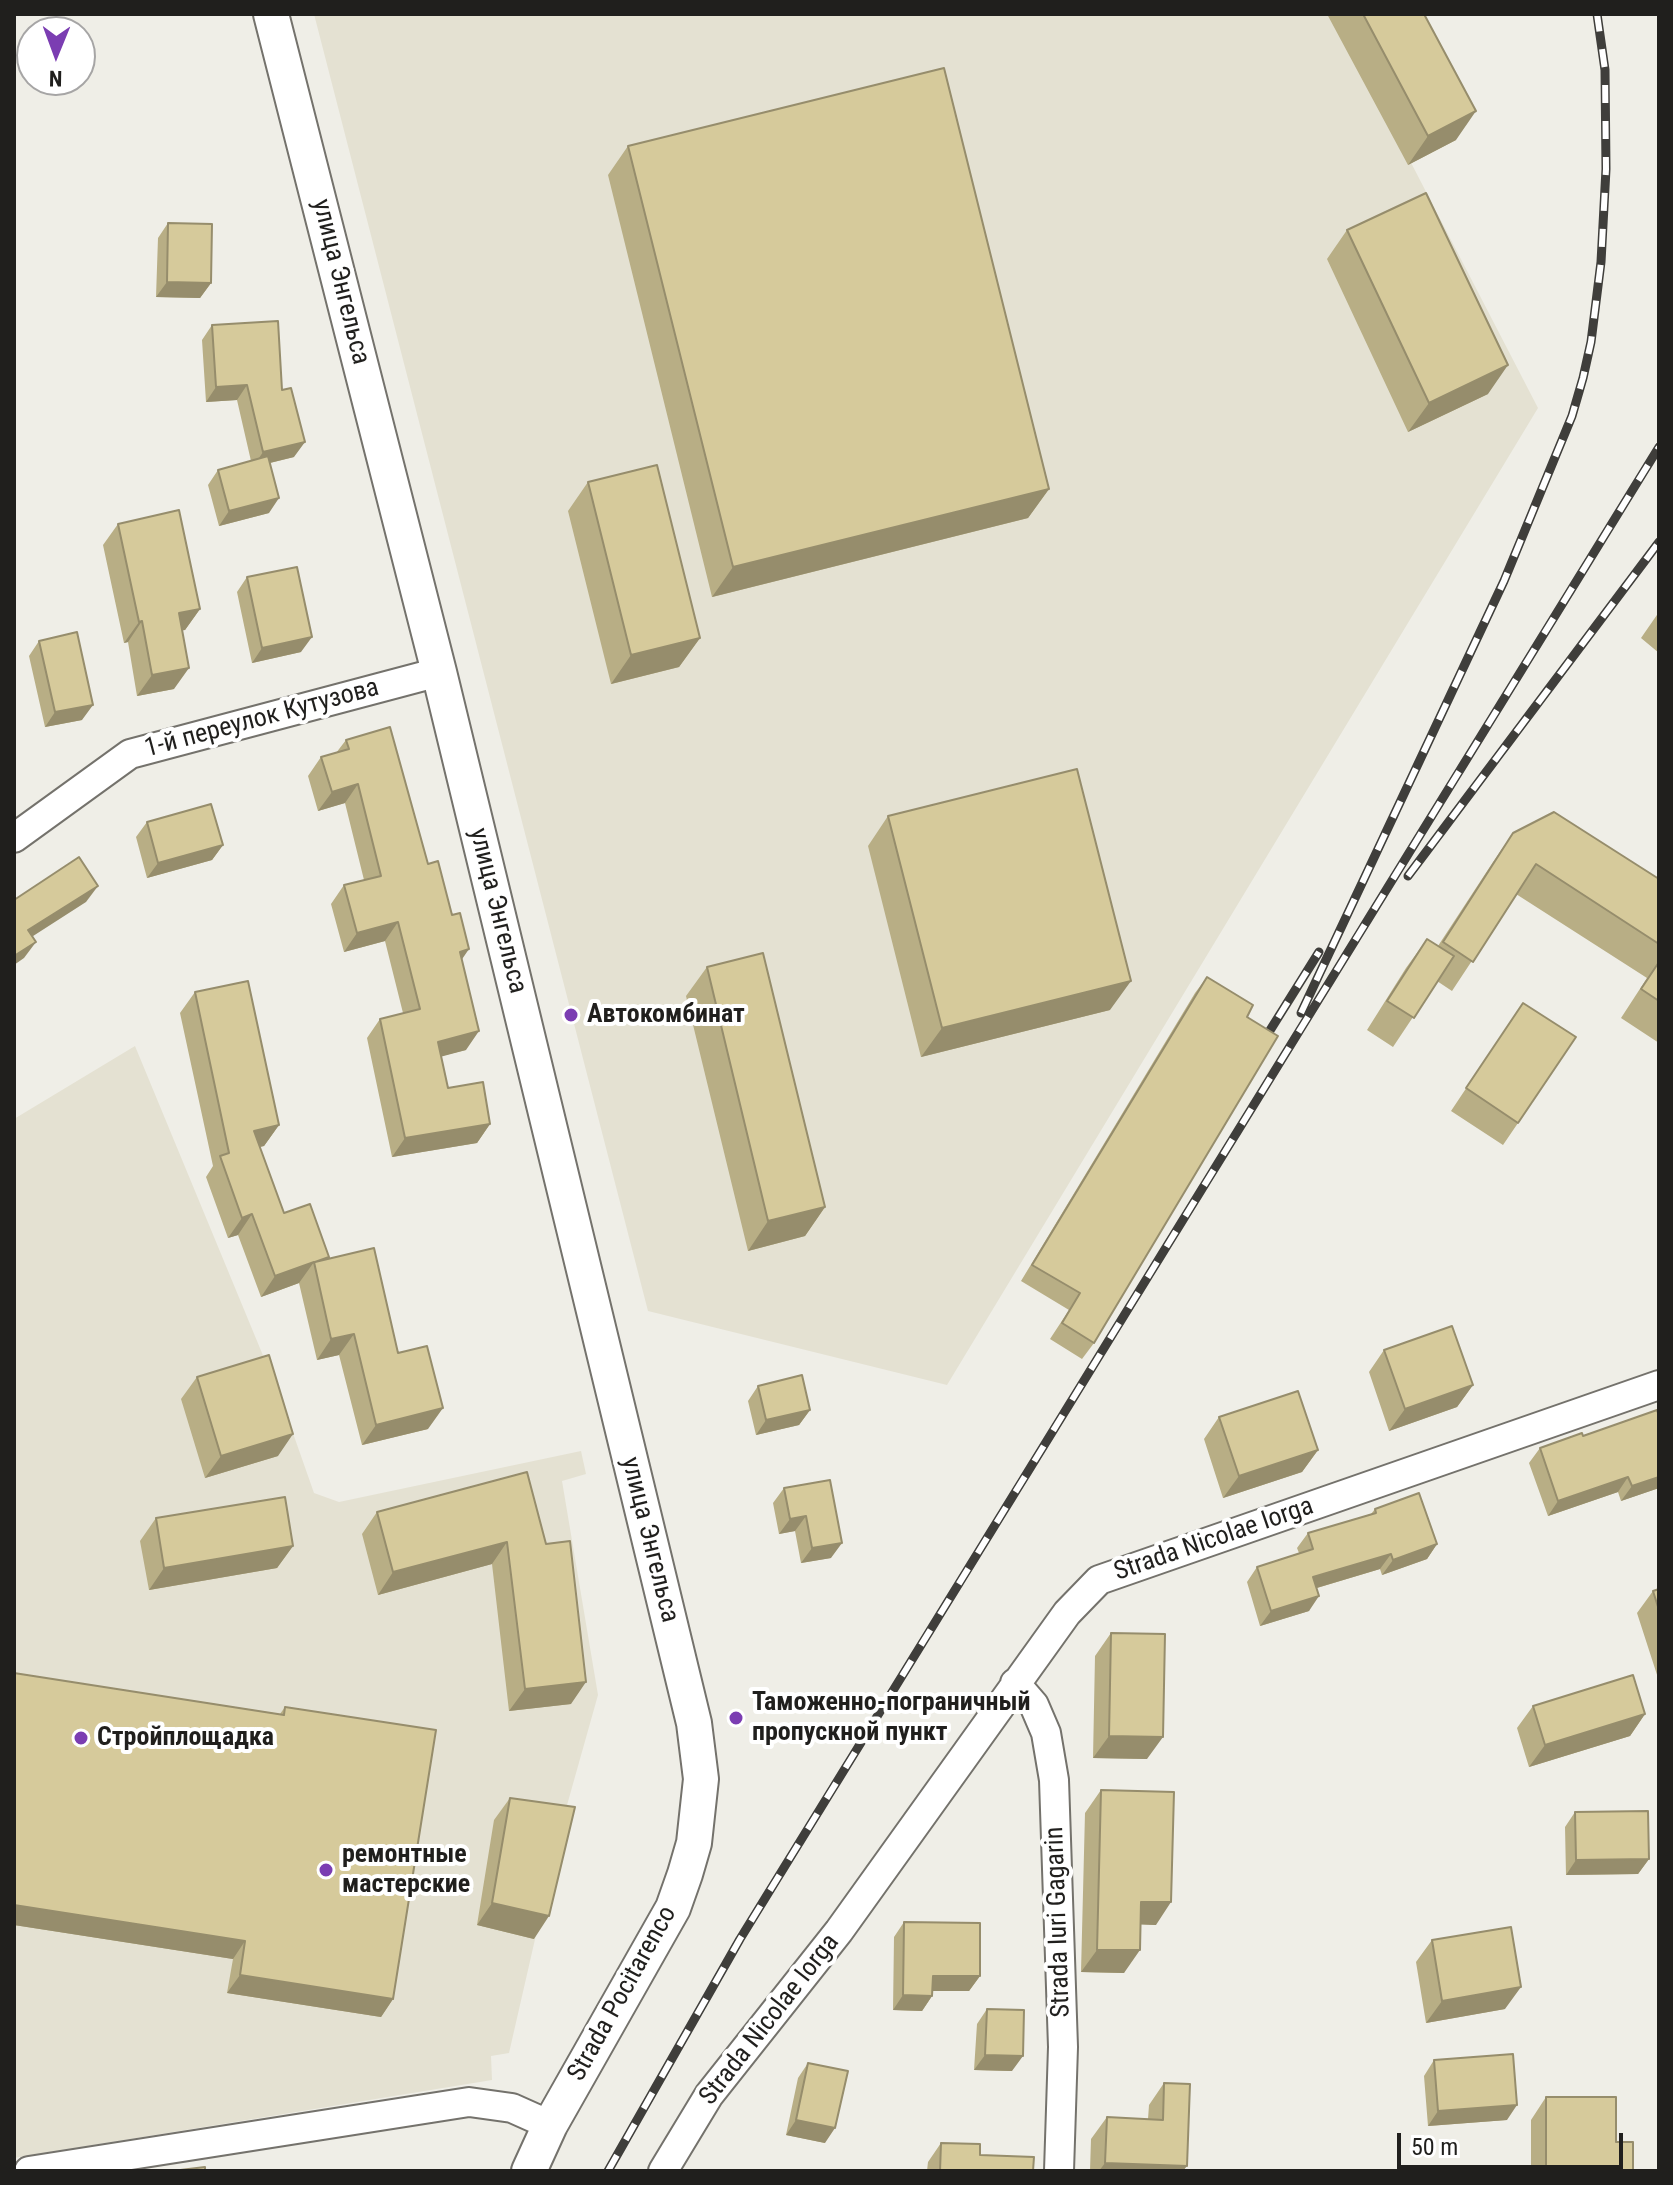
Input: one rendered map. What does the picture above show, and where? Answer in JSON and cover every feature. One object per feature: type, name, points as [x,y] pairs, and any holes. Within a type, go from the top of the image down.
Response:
[{"type":"street","name":"улица Энгельса","points":[[271,14],[439,672],[694,1723],[701,1779],[699,1811]]},
{"type":"street","name":"1-й переулок Кутузова","points":[[14,838],[130,754],[439,672]]},
{"type":"street","name":"Strada Nicolae Iorga","points":[[663,2170],[709,2095],[839,1931],[1067,1613],[1099,1580],[1659,1385]]},
{"type":"street","name":"Strada Iuri Gagarin","points":[[1015,1683],[1034,1705],[1046,1733],[1054,1780],[1063,2047],[1059,2171]]},
{"type":"street","name":"Strada Pocitarenco","points":[[529,2171],[550,2125],[673,1908],[691,1853],[699,1811]]},
{"type":"street","points":[[29,2171],[469,2102],[512,2108],[550,2125]]},
{"type":"shaded area","points":[[314,14],[1334,14],[1538,408],[947,1385],[648,1311]]},
{"type":"shaded area","points":[[135,1046],[281,1399],[314,1493],[339,1502],[581,1451],[586,1474],[562,1481],[598,1695],[560,1830],[509,2053],[491,2056],[492,2080],[14,2158],[14,1119]]},
{"type":"building","points":[[1363,14],[1424,14],[1476,111],[1428,136]]},
{"type":"building","points":[[944,68],[1049,489],[733,567],[628,146]]},
{"type":"building","points":[[1426,193],[1508,365],[1429,403],[1347,230]]},
{"type":"building","points":[[168,223],[212,224],[211,283],[167,282]]},
{"type":"building","points":[[278,321],[282,390],[291,388],[305,442],[263,452],[247,385],[216,387],[212,325]]},
{"type":"building","points":[[268,456],[279,498],[229,511],[218,470]]},
{"type":"building","points":[[657,465],[700,638],[631,655],[588,482]]},
{"type":"building","points":[[179,510],[200,609],[179,613],[189,668],[152,675],[118,524]]},
{"type":"building","points":[[297,567],[312,637],[262,648],[247,577]]},
{"type":"building","points":[[77,632],[93,705],[55,712],[39,641]]},
{"type":"building","points":[[390,727],[428,864],[438,861],[452,915],[460,913],[469,949],[460,952],[479,1031],[438,1042],[448,1088],[483,1082],[490,1124],[405,1138],[380,1019],[420,1009],[398,922],[357,933],[344,885],[381,876],[358,784],[332,792],[321,757],[349,749],[346,740]]},
{"type":"building","points":[[1077,769],[1131,981],[942,1028],[888,816]]},
{"type":"building","points":[[211,804],[223,845],[158,863],[147,822]]},
{"type":"building","points":[[1554,812],[1659,879],[1659,944],[1536,864],[1473,962],[1443,942],[1513,833]]},
{"type":"building","points":[[79,857],[98,886],[28,930],[36,942],[14,956],[14,900]]},
{"type":"building","points":[[1427,939],[1454,956],[1414,1018],[1387,1001]]},
{"type":"building","points":[[763,953],[825,1207],[768,1221],[707,967]]},
{"type":"building","points":[[1659,962],[1659,1001],[1641,989]]},
{"type":"building","points":[[1207,977],[1253,1005],[1247,1017],[1278,1036],[1094,1343],[1062,1323],[1080,1293],[1032,1265]]},
{"type":"building","points":[[248,981],[279,1125],[254,1131],[284,1213],[310,1204],[329,1257],[315,1262],[374,1248],[398,1353],[427,1346],[443,1408],[376,1425],[354,1334],[331,1339],[314,1262],[275,1276],[252,1214],[242,1218],[220,1156],[229,1153],[195,992]]},
{"type":"building","points":[[1523,1003],[1576,1037],[1518,1123],[1466,1088]]},
{"type":"building","points":[[1452,1326],[1473,1385],[1405,1409],[1384,1350]]},
{"type":"building","points":[[269,1355],[293,1434],[221,1456],[197,1377]]},
{"type":"building","points":[[802,1375],[810,1410],[766,1420],[758,1386]]},
{"type":"building","points":[[1298,1391],[1318,1450],[1239,1476],[1219,1417]]},
{"type":"building","points":[[1657,1410],[1659,1477],[1632,1486],[1628,1477],[1558,1501],[1540,1448]]},
{"type":"building","points":[[527,1472],[546,1544],[570,1541],[586,1682],[525,1689],[507,1542],[393,1572],[377,1512]]},
{"type":"building","points":[[830,1480],[842,1543],[812,1548],[806,1516],[790,1519],[784,1488]]},
{"type":"building","points":[[1419,1493],[1437,1544],[1393,1560],[1391,1554],[1313,1577],[1319,1596],[1271,1611],[1257,1567],[1313,1549],[1308,1533],[1376,1513],[1375,1509]]},
{"type":"building","points":[[285,1497],[293,1546],[164,1568],[156,1518]]},
{"type":"building","points":[[1659,1589],[1659,1610],[1653,1591]]},
{"type":"building","points":[[1111,1633],[1165,1634],[1163,1737],[1109,1736]]},
{"type":"building","points":[[14,1673],[284,1715],[285,1707],[436,1730],[393,1999],[240,1975],[245,1941],[14,1905]]},
{"type":"building","points":[[1633,1675],[1645,1714],[1545,1745],[1533,1706]]},
{"type":"building","points":[[1101,1790],[1174,1792],[1171,1902],[1141,1902],[1140,1950],[1097,1950]]},
{"type":"building","points":[[510,1798],[575,1807],[549,1916],[492,1903]]},
{"type":"building","points":[[1648,1811],[1649,1859],[1576,1860],[1575,1812]]},
{"type":"building","points":[[904,1922],[980,1923],[980,1976],[933,1976],[932,1996],[903,1995]]},
{"type":"building","points":[[1511,1927],[1521,1987],[1442,2001],[1432,1940]]},
{"type":"building","points":[[987,2009],[1024,2010],[1023,2056],[985,2055]]},
{"type":"building","points":[[1513,2054],[1517,2105],[1438,2111],[1434,2060]]},
{"type":"building","points":[[808,2063],[848,2071],[835,2128],[796,2120]]},
{"type":"building","points":[[1164,2083],[1190,2084],[1187,2166],[1105,2163],[1107,2117],[1163,2120]]},
{"type":"building","points":[[1546,2097],[1616,2097],[1616,2142],[1633,2142],[1633,2171],[1546,2171]]},
{"type":"building","points":[[941,2143],[980,2144],[980,2155],[1034,2157],[1033,2171],[940,2171]]},
{"type":"building","points":[[205,2167],[205,2171],[172,2171]]},
{"type":"railway","points":[[1301,1013],[1504,581],[1572,416],[1591,342],[1601,262],[1606,169],[1605,70],[1597,14]]},
{"type":"railway","points":[[608,2171],[740,1939],[1659,447]]},
{"type":"railway","points":[[1408,876],[1659,542]]},
{"type":"railway","points":[[1259,1048],[1319,952]]},
{"type":"place","name":"Автокомбинат","points":[[571,1015]]},
{"type":"place","name":"Таможенно-пограничный пропускной пункт","points":[[736,1718]]},
{"type":"place","name":"Стройплощадка","points":[[81,1738]]},
{"type":"place","name":"ремонтные мастерские","points":[[326,1870]]}]
